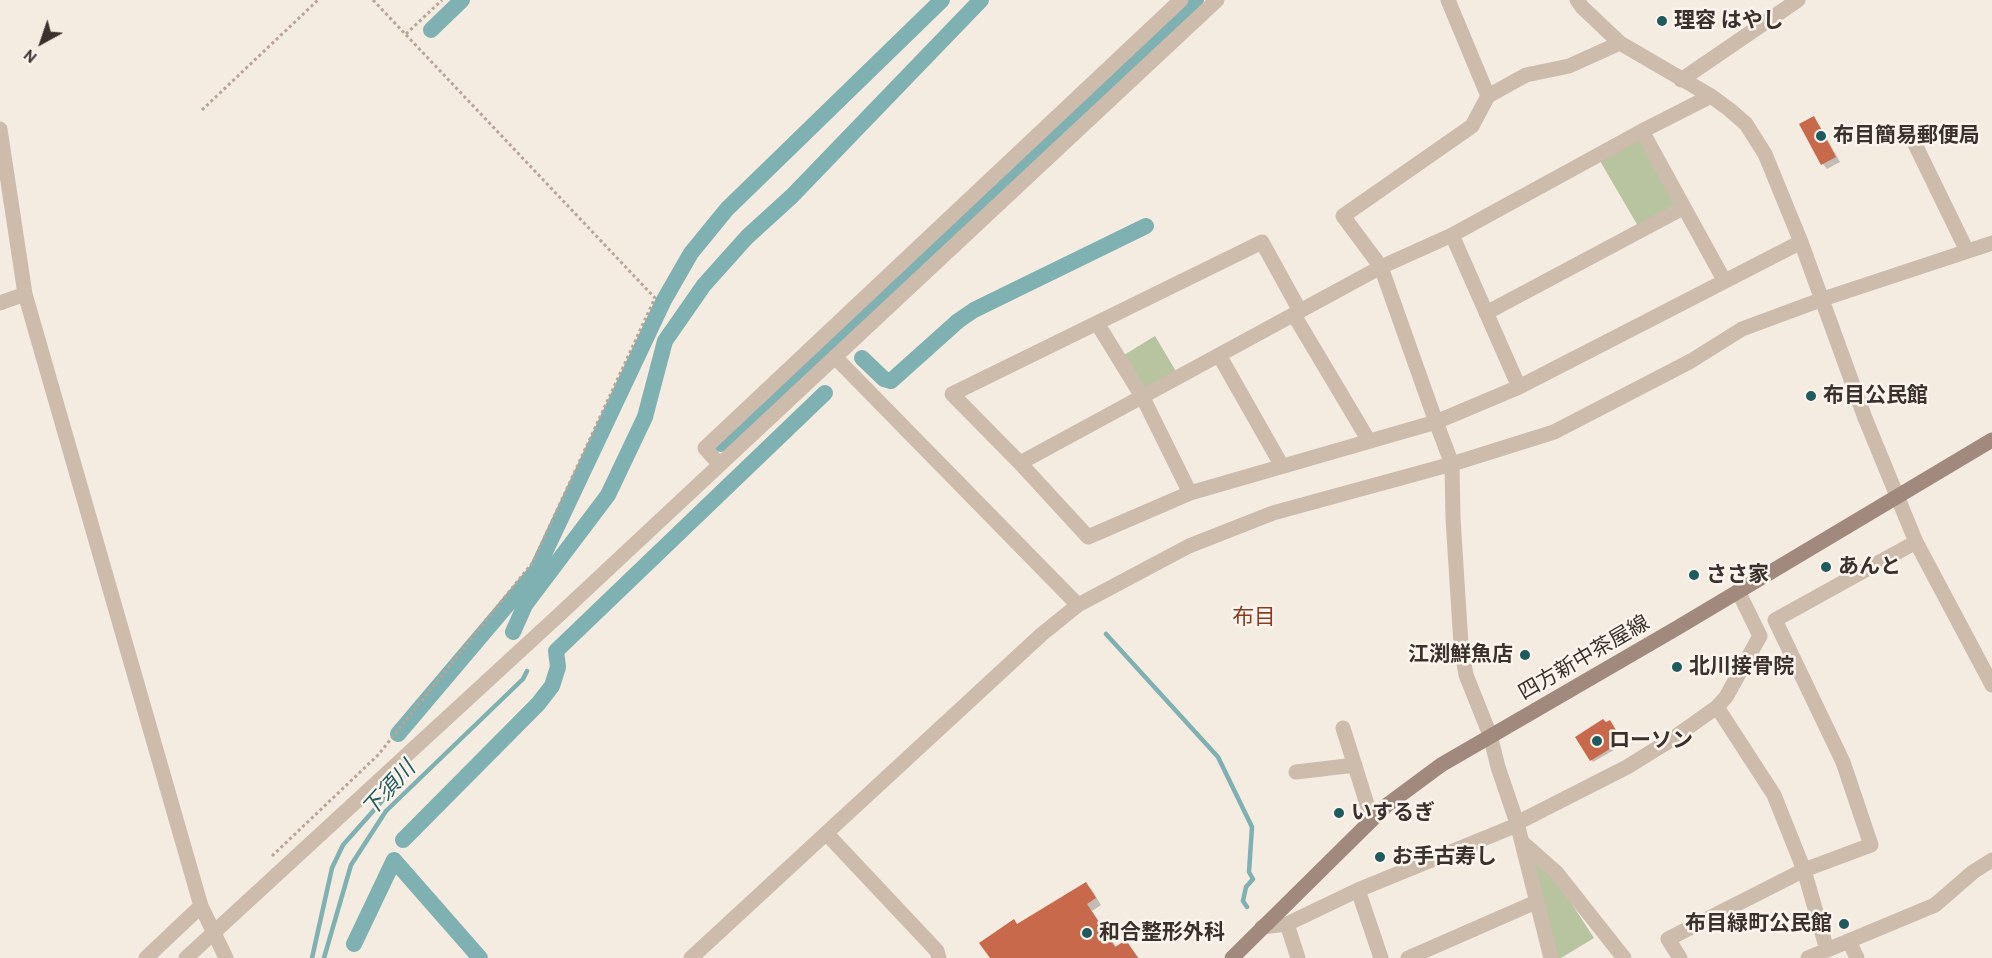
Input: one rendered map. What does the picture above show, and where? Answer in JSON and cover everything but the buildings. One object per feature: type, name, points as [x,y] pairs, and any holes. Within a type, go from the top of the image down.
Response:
[{"type":"main road","name":"四方新中茶屋線","points":[[1232,958],[1387,805],[1441,765],[1992,440]]},
{"type":"street","points":[[719,464],[705,448],[1181,0]]},
{"type":"street","points":[[186,958],[1217,0]]},
{"type":"street","points":[[1448,0],[1488,96]]},
{"type":"street","points":[[1577,0],[1620,44],[1711,96],[1746,124],[1765,154],[1823,299],[1865,418],[1916,542],[1992,685]]},
{"type":"street","points":[[1681,80],[1798,0]]},
{"type":"street","points":[[1551,958],[1517,824],[1490,735],[1466,675],[1461,645],[1452,464],[1381,267],[1343,216],[1472,126],[1488,96],[1526,75],[1569,66],[1620,44]]},
{"type":"street","points":[[1020,463],[1381,267],[1452,235],[1711,96]]},
{"type":"street","points":[[0,129],[25,294],[201,906],[226,958]]},
{"type":"street","points":[[1642,131],[1724,280]]},
{"type":"street","points":[[1911,136],[1967,251]]},
{"type":"street","points":[[1486,313],[1683,208]]},
{"type":"street","points":[[1452,235],[1519,387]]},
{"type":"street","points":[[1369,441],[1297,313],[1262,242],[952,394],[1088,537],[1190,493],[1436,422],[1519,387],[1801,242]]},
{"type":"street","points":[[691,958],[1042,634],[1078,604],[1189,546],[1272,513],[1452,464],[1554,432],[1691,361],[1742,329],[1823,299],[1992,243]]},
{"type":"street","points":[[0,303],[25,294]]},
{"type":"street","points":[[1096,323],[1143,398],[1190,493]]},
{"type":"street","points":[[1219,355],[1282,466]]},
{"type":"street","points":[[835,357],[1078,604]]},
{"type":"street","points":[[1262,927],[1287,924],[1358,890],[1517,824],[1627,767],[1669,741],[1726,698],[1760,636],[1775,620],[1916,542]]},
{"type":"street","points":[[1738,591],[1760,636]]},
{"type":"street","points":[[1680,958],[1668,939],[1804,870],[1871,844],[1843,762],[1775,620]]},
{"type":"street","points":[[1716,707],[1774,795],[1804,870],[1827,950]]},
{"type":"street","points":[[1343,728],[1372,820]]},
{"type":"street","points":[[1296,772],[1355,765]]},
{"type":"street","points":[[826,833],[937,951],[939,958]]},
{"type":"street","points":[[1522,842],[1556,872],[1624,958]]},
{"type":"street","points":[[1808,958],[1935,906],[1973,872],[1992,860]]},
{"type":"street","points":[[1358,890],[1381,958]]},
{"type":"street","points":[[1408,958],[1536,902]]},
{"type":"street","points":[[146,958],[201,906]]},
{"type":"street","points":[[1287,924],[1298,958]]},
{"type":"street","points":[[1849,941],[1857,958]]},
{"type":"path","points":[[202,110],[318,0]]},
{"type":"path","points":[[267,861],[378,755],[533,562],[655,298],[373,0]]},
{"type":"path","points":[[406,34],[442,0]]},
{"type":"green space","points":[[1640,138],[1675,205],[1638,226],[1600,161]]},
{"type":"green space","points":[[1155,336],[1177,373],[1145,390],[1124,355]]},
{"type":"green space","points":[[1529,854],[1553,875],[1594,938],[1561,958],[1557,958]]},
{"type":"waterway","points":[[431,30],[462,0]]},
{"type":"waterway","points":[[398,734],[536,571],[664,300],[691,253],[727,209],[942,0]]},
{"type":"waterway","points":[[513,632],[525,605],[608,495],[645,417],[665,341],[704,285],[747,237],[792,196],[981,0]]},
{"type":"waterway","points":[[721,444],[1196,0]]},
{"type":"waterway","points":[[862,358],[884,379],[891,381],[958,321],[974,310],[1146,226]]},
{"type":"waterway","points":[[403,840],[538,704],[552,686],[558,667],[556,651],[825,393]]},
{"type":"waterway","points":[[1106,634],[1218,757],[1252,827],[1249,872],[1253,879],[1246,887],[1243,901],[1247,907]]},
{"type":"waterway","name":"下須川","points":[[324,958],[351,865],[386,811],[523,679],[527,671]]},
{"type":"waterway","points":[[312,958],[332,868],[343,845],[406,774]]},
{"type":"waterway","points":[[354,944],[394,860],[480,958]]},
{"type":"place","name":"理容 はやし","points":[[1662,21]]},
{"type":"place","name":"布目簡易郵便局","points":[[1821,136]]},
{"type":"place","name":"布目公民館","points":[[1811,396]]},
{"type":"place","name":"あんと","points":[[1826,567]]},
{"type":"place","name":"ささ家","points":[[1694,575]]},
{"type":"place","name":"江渕鮮魚店","points":[[1525,655]]},
{"type":"place","name":"北川接骨院","points":[[1677,667]]},
{"type":"place","name":"ローソン","points":[[1597,741]]},
{"type":"place","name":"いするぎ","points":[[1339,813]]},
{"type":"place","name":"お手古寿し","points":[[1380,857]]},
{"type":"place","name":"布目緑町公民館","points":[[1844,924]]},
{"type":"place","name":"和合整形外科","points":[[1087,933]]},
{"type":"district","name":"布目","points":[[1254,618]]}]
